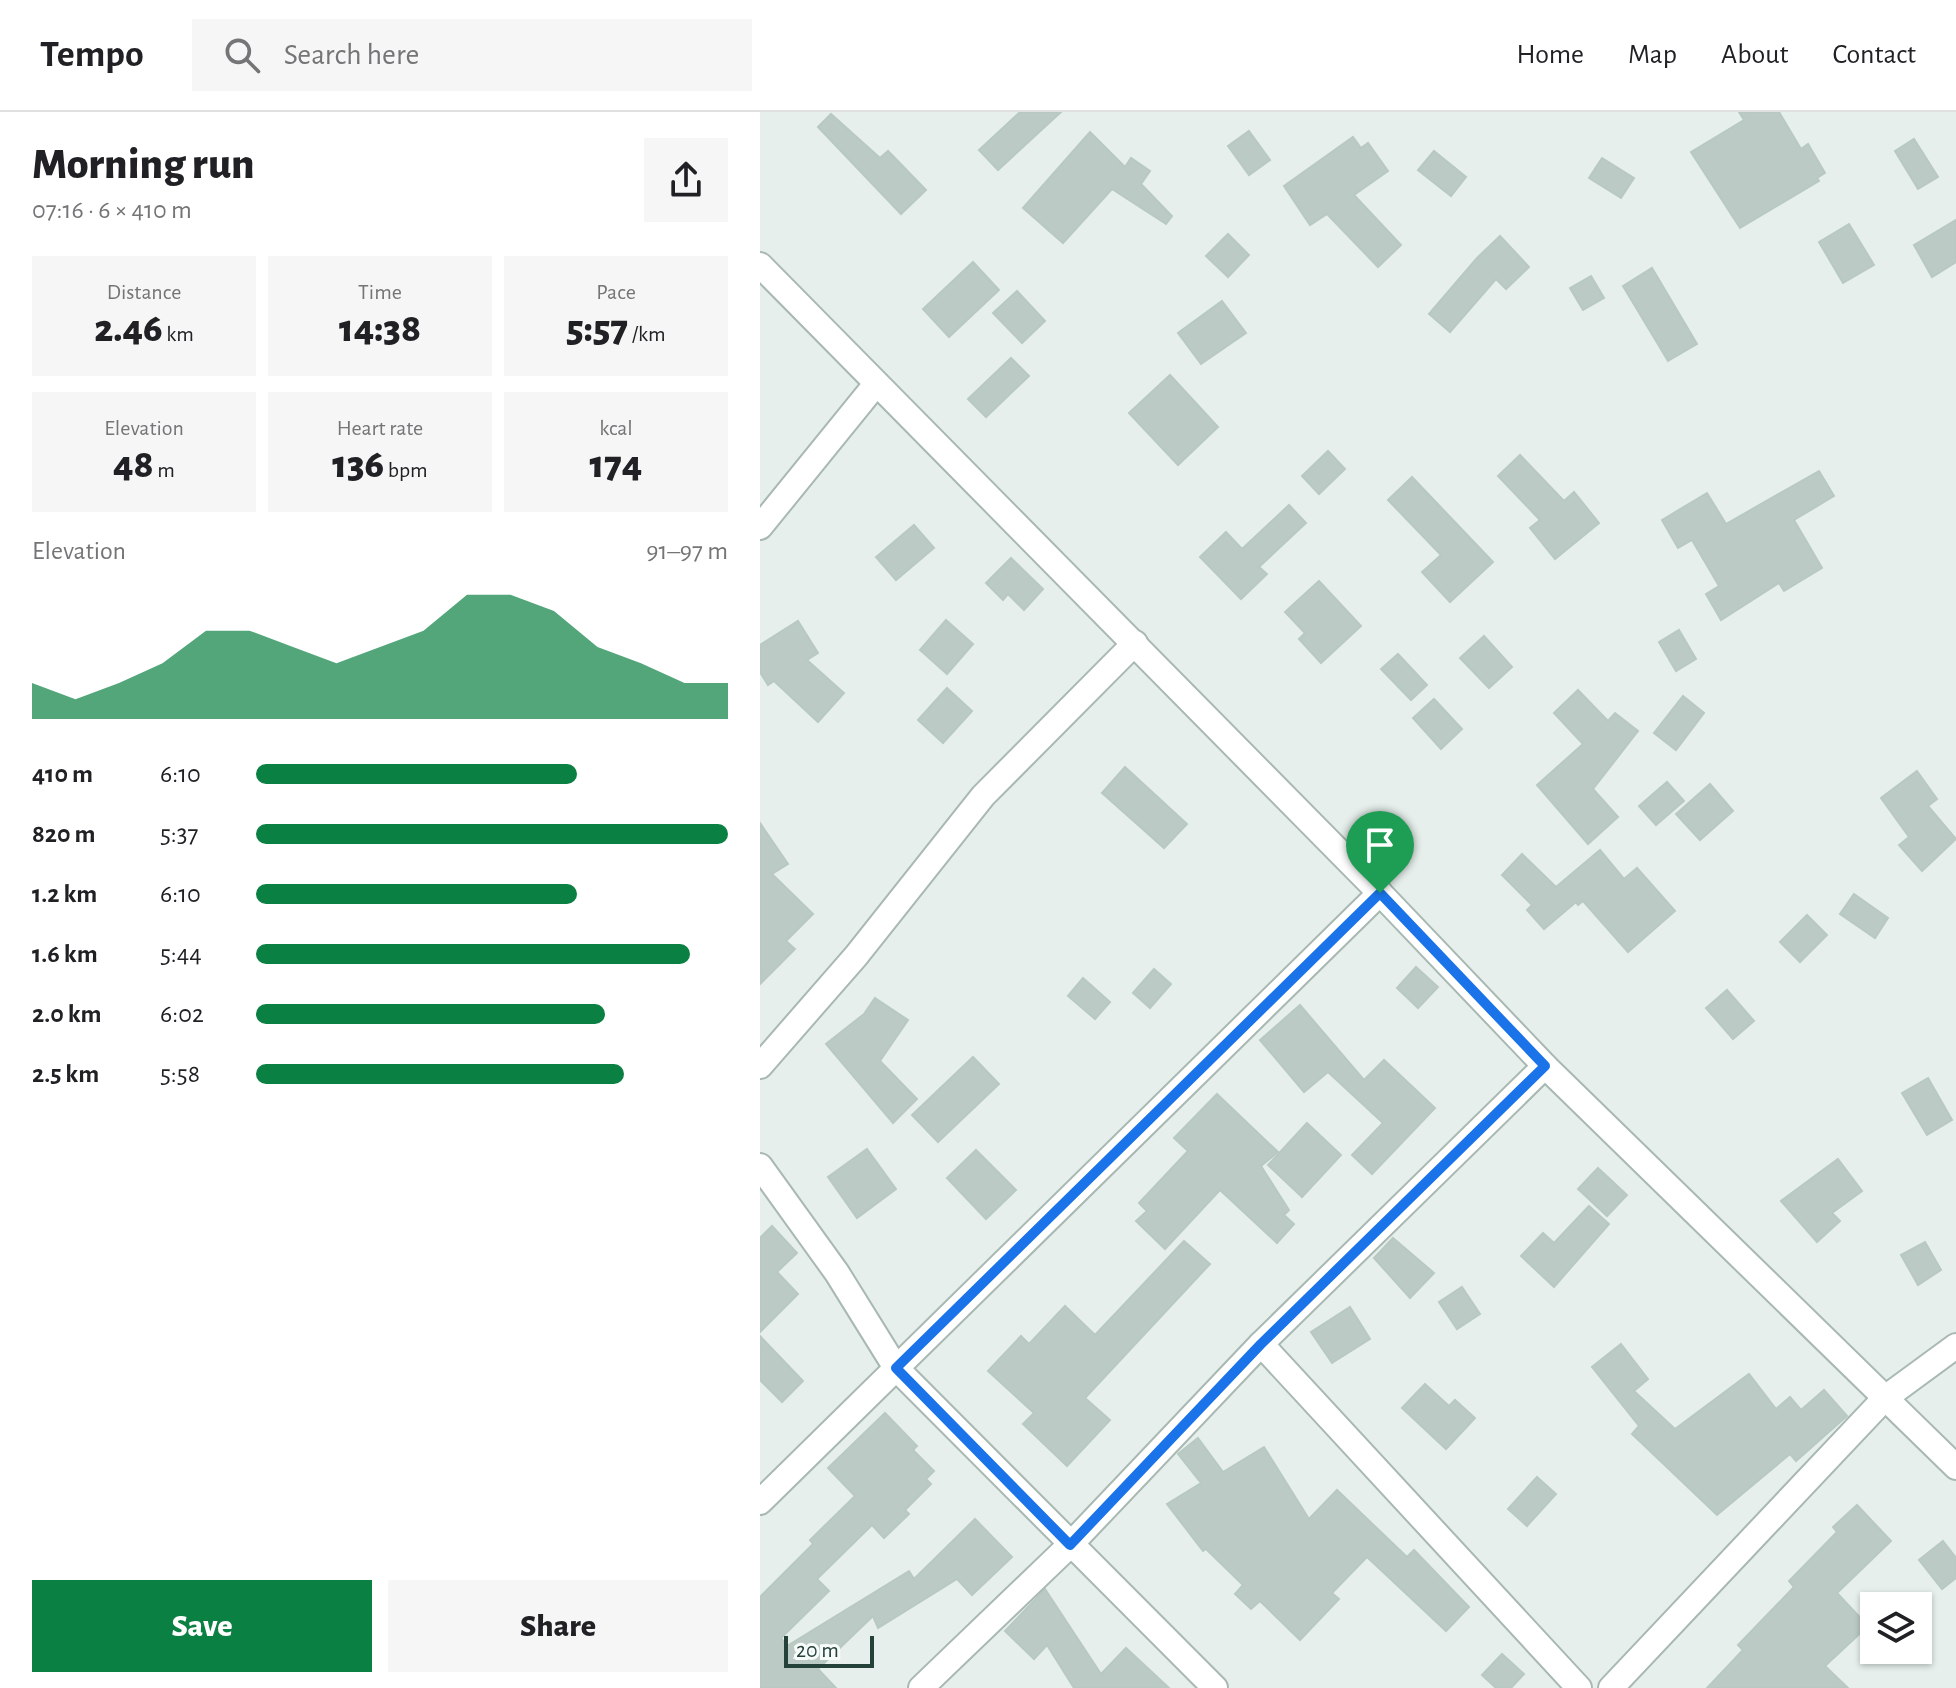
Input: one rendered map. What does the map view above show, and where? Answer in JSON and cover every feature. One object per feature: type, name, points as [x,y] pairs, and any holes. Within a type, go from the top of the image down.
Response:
[{"type":"street","points":[[760,265],[1135,643],[1545,1066],[1956,1467]]},
{"type":"street","points":[[760,527],[876,384]]},
{"type":"street","points":[[760,1066],[856,956],[983,796],[1135,643]]},
{"type":"street","points":[[760,1502],[1380,893]]},
{"type":"street","points":[[921,1688],[1070,1545],[1261,1344],[1545,1066]]},
{"type":"street","points":[[760,1166],[837,1273],[896,1368],[1215,1688]]},
{"type":"street","points":[[1261,1344],[1579,1688]]},
{"type":"street","points":[[1611,1688],[1885,1398],[1956,1346]]},
{"type":"building","points":[[1020,112],[1061,112],[998,170],[979,150]]},
{"type":"building","points":[[1739,112],[1779,112],[1801,149],[1808,144],[1825,173],[1817,178],[1819,181],[1740,228],[1691,152],[1744,120]]},
{"type":"building","points":[[831,114],[880,158],[888,151],[926,190],[901,214],[818,127]]},
{"type":"building","points":[[1249,131],[1270,160],[1249,175],[1228,146]]},
{"type":"building","points":[[1090,132],[1125,167],[1131,158],[1150,171],[1141,184],[1172,216],[1166,224],[1112,189],[1063,243],[1023,208]]},
{"type":"building","points":[[1353,137],[1361,148],[1368,143],[1388,171],[1354,195],[1401,245],[1378,267],[1327,214],[1310,225],[1284,186]]},
{"type":"building","points":[[1914,139],[1938,177],[1918,189],[1895,151]]},
{"type":"building","points":[[1434,151],[1466,177],[1451,196],[1418,170]]},
{"type":"building","points":[[1602,158],[1634,178],[1621,198],[1589,178]]},
{"type":"building","points":[[1956,220],[1956,262],[1932,277],[1914,245]]},
{"type":"building","points":[[1849,224],[1874,265],[1843,283],[1819,242]]},
{"type":"building","points":[[1228,234],[1249,255],[1228,277],[1206,256]]},
{"type":"building","points":[[1500,236],[1529,267],[1506,289],[1496,279],[1450,332],[1429,314]]},
{"type":"building","points":[[973,262],[999,290],[949,337],[923,309]]},
{"type":"building","points":[[1652,268],[1697,344],[1668,361],[1623,286]]},
{"type":"building","points":[[1591,276],[1604,298],[1583,310],[1570,288]]},
{"type":"building","points":[[1017,291],[1045,321],[1022,343],[993,313]]},
{"type":"building","points":[[1222,301],[1246,333],[1201,364],[1178,333]]},
{"type":"building","points":[[1011,358],[1029,376],[986,417],[968,399]]},
{"type":"building","points":[[1170,375],[1218,427],[1178,465],[1129,413]]},
{"type":"building","points":[[1328,451],[1345,469],[1319,494],[1302,476]]},
{"type":"building","points":[[1520,455],[1564,501],[1574,492],[1599,523],[1555,559],[1530,528],[1540,520],[1498,476]]},
{"type":"building","points":[[1819,471],[1834,496],[1794,520],[1822,568],[1784,591],[1779,583],[1721,620],[1706,594],[1719,586],[1692,540],[1678,548],[1662,520],[1707,493],[1726,524]]},
{"type":"building","points":[[1412,477],[1493,562],[1450,602],[1422,572],[1441,555],[1388,500]]},
{"type":"building","points":[[1289,505],[1306,523],[1259,567],[1267,574],[1241,599],[1200,557],[1226,532],[1242,549]]},
{"type":"building","points":[[914,525],[934,548],[896,580],[876,557]]},
{"type":"building","points":[[1011,558],[1043,589],[1024,610],[1008,594],[1003,600],[986,583]]},
{"type":"building","points":[[1319,581],[1361,626],[1321,663],[1299,639],[1305,633],[1285,612]]},
{"type":"building","points":[[946,620],[973,644],[947,674],[920,650]]},
{"type":"building","points":[[798,621],[818,653],[807,660],[844,693],[818,722],[774,681],[768,685],[760,672],[760,645]]},
{"type":"building","points":[[1679,630],[1696,659],[1676,671],[1659,642]]},
{"type":"building","points":[[1484,636],[1512,667],[1489,688],[1460,658]]},
{"type":"building","points":[[1398,654],[1427,685],[1411,700],[1381,669]]},
{"type":"building","points":[[947,688],[972,711],[943,743],[918,720]]},
{"type":"building","points":[[1578,690],[1608,721],[1615,713],[1638,731],[1593,789],[1618,817],[1588,844],[1537,785],[1583,744],[1554,713]]},
{"type":"building","points":[[1683,696],[1704,713],[1676,750],[1654,733]]},
{"type":"building","points":[[1434,699],[1462,729],[1441,749],[1413,718]]},
{"type":"building","points":[[1125,767],[1187,824],[1164,848],[1102,793]]},
{"type":"building","points":[[1917,771],[1937,799],[1928,806],[1956,839],[1922,871],[1899,845],[1909,837],[1881,798]]},
{"type":"building","points":[[1667,782],[1684,801],[1656,825],[1639,806]]},
{"type":"building","points":[[1710,784],[1733,811],[1700,840],[1676,814]]},
{"type":"building","points":[[760,823],[788,864],[772,874],[813,914],[786,941],[795,949],[760,984]]},
{"type":"building","points":[[1600,850],[1624,879],[1637,868],[1675,911],[1628,952],[1583,901],[1578,905],[1576,902],[1544,929],[1527,910],[1532,905],[1502,875],[1522,854],[1556,887]]},
{"type":"building","points":[[1854,894],[1888,918],[1875,938],[1840,914]]},
{"type":"building","points":[[1807,915],[1827,935],[1800,962],[1780,942]]},
{"type":"building","points":[[1416,967],[1438,987],[1418,1008],[1397,988]]},
{"type":"building","points":[[1154,969],[1171,984],[1150,1008],[1133,993]]},
{"type":"building","points":[[1083,978],[1110,1002],[1095,1019],[1068,996]]},
{"type":"building","points":[[1727,990],[1754,1021],[1733,1039],[1706,1008]]},
{"type":"building","points":[[875,998],[908,1020],[880,1061],[917,1099],[893,1123],[826,1044],[864,1014]]},
{"type":"building","points":[[1300,1005],[1364,1080],[1384,1060],[1435,1108],[1372,1174],[1352,1155],[1383,1123],[1328,1072],[1304,1092],[1260,1040]]},
{"type":"building","points":[[973,1057],[999,1084],[938,1142],[912,1115]]},
{"type":"building","points":[[1928,1078],[1952,1120],[1927,1135],[1902,1093]]},
{"type":"building","points":[[1217,1094],[1278,1152],[1261,1166],[1289,1210],[1284,1215],[1294,1224],[1277,1243],[1220,1190],[1165,1249],[1136,1221],[1147,1211],[1139,1203],[1188,1151],[1174,1138]]},
{"type":"building","points":[[1307,1123],[1341,1155],[1302,1197],[1268,1165]]},
{"type":"building","points":[[867,1149],[896,1189],[857,1218],[828,1177]]},
{"type":"building","points":[[976,1150],[1016,1190],[986,1219],[947,1178]]},
{"type":"building","points":[[1838,1159],[1862,1191],[1832,1213],[1840,1221],[1817,1242],[1781,1201]]},
{"type":"building","points":[[1598,1168],[1627,1195],[1607,1216],[1578,1189]]},
{"type":"building","points":[[1589,1206],[1609,1224],[1554,1287],[1521,1256],[1543,1233],[1554,1243]]},
{"type":"building","points":[[772,1226],[797,1253],[777,1272],[798,1294],[760,1332],[760,1238]]},
{"type":"building","points":[[1393,1238],[1434,1273],[1410,1298],[1374,1258]]},
{"type":"building","points":[[1184,1241],[1210,1264],[1085,1398],[1110,1420],[1067,1466],[1023,1424],[1034,1413],[988,1371],[1021,1336],[1029,1344],[1065,1306],[1095,1335]]},
{"type":"building","points":[[1925,1242],[1941,1270],[1918,1285],[1901,1255]]},
{"type":"building","points":[[1462,1287],[1480,1314],[1457,1329],[1439,1302]]},
{"type":"building","points":[[1350,1307],[1370,1339],[1332,1363],[1311,1332]]},
{"type":"building","points":[[760,1336],[803,1381],[782,1402],[760,1380]]},
{"type":"building","points":[[1621,1344],[1648,1379],[1634,1391],[1675,1429],[1749,1374],[1776,1409],[1790,1397],[1801,1410],[1824,1390],[1847,1416],[1796,1461],[1790,1454],[1717,1515],[1632,1434],[1639,1426],[1592,1367]]},
{"type":"building","points":[[1425,1384],[1449,1406],[1455,1400],[1475,1418],[1446,1449],[1402,1408]]},
{"type":"building","points":[[885,1413],[917,1446],[913,1450],[934,1471],[926,1479],[931,1484],[905,1510],[909,1514],[884,1538],[872,1525],[817,1579],[829,1591],[781,1638],[787,1646],[909,1571],[914,1579],[975,1519],[1012,1557],[972,1595],[957,1579],[878,1628],[873,1616],[818,1669],[836,1688],[760,1688],[760,1597],[813,1544],[810,1540],[855,1496],[828,1468]]},
{"type":"building","points":[[1198,1438],[1223,1472],[1264,1447],[1309,1519],[1337,1490],[1407,1557],[1414,1550],[1469,1607],[1446,1631],[1367,1557],[1332,1593],[1339,1599],[1300,1640],[1260,1601],[1251,1609],[1235,1594],[1243,1585],[1206,1549],[1203,1551],[1167,1504],[1201,1483],[1178,1454]]},
{"type":"building","points":[[1537,1477],[1556,1494],[1527,1526],[1508,1509]]},
{"type":"building","points":[[1857,1505],[1891,1541],[1837,1593],[1860,1617],[1860,1633],[1825,1666],[1848,1688],[1707,1688],[1743,1650],[1738,1645],[1794,1587],[1789,1581],[1837,1532],[1833,1527]]},
{"type":"building","points":[[1943,1541],[1956,1558],[1956,1578],[1942,1589],[1919,1560]]},
{"type":"building","points":[[1045,1589],[1101,1674],[1126,1648],[1169,1688],[1074,1688],[1047,1645],[1034,1659],[1005,1631]]},
{"type":"building","points":[[1502,1654],[1524,1674],[1511,1688],[1496,1688],[1482,1675]]},
{"type":"route","points":[[1380,893],[1545,1066],[1261,1344],[1070,1545],[896,1368],[1380,893]]}]
